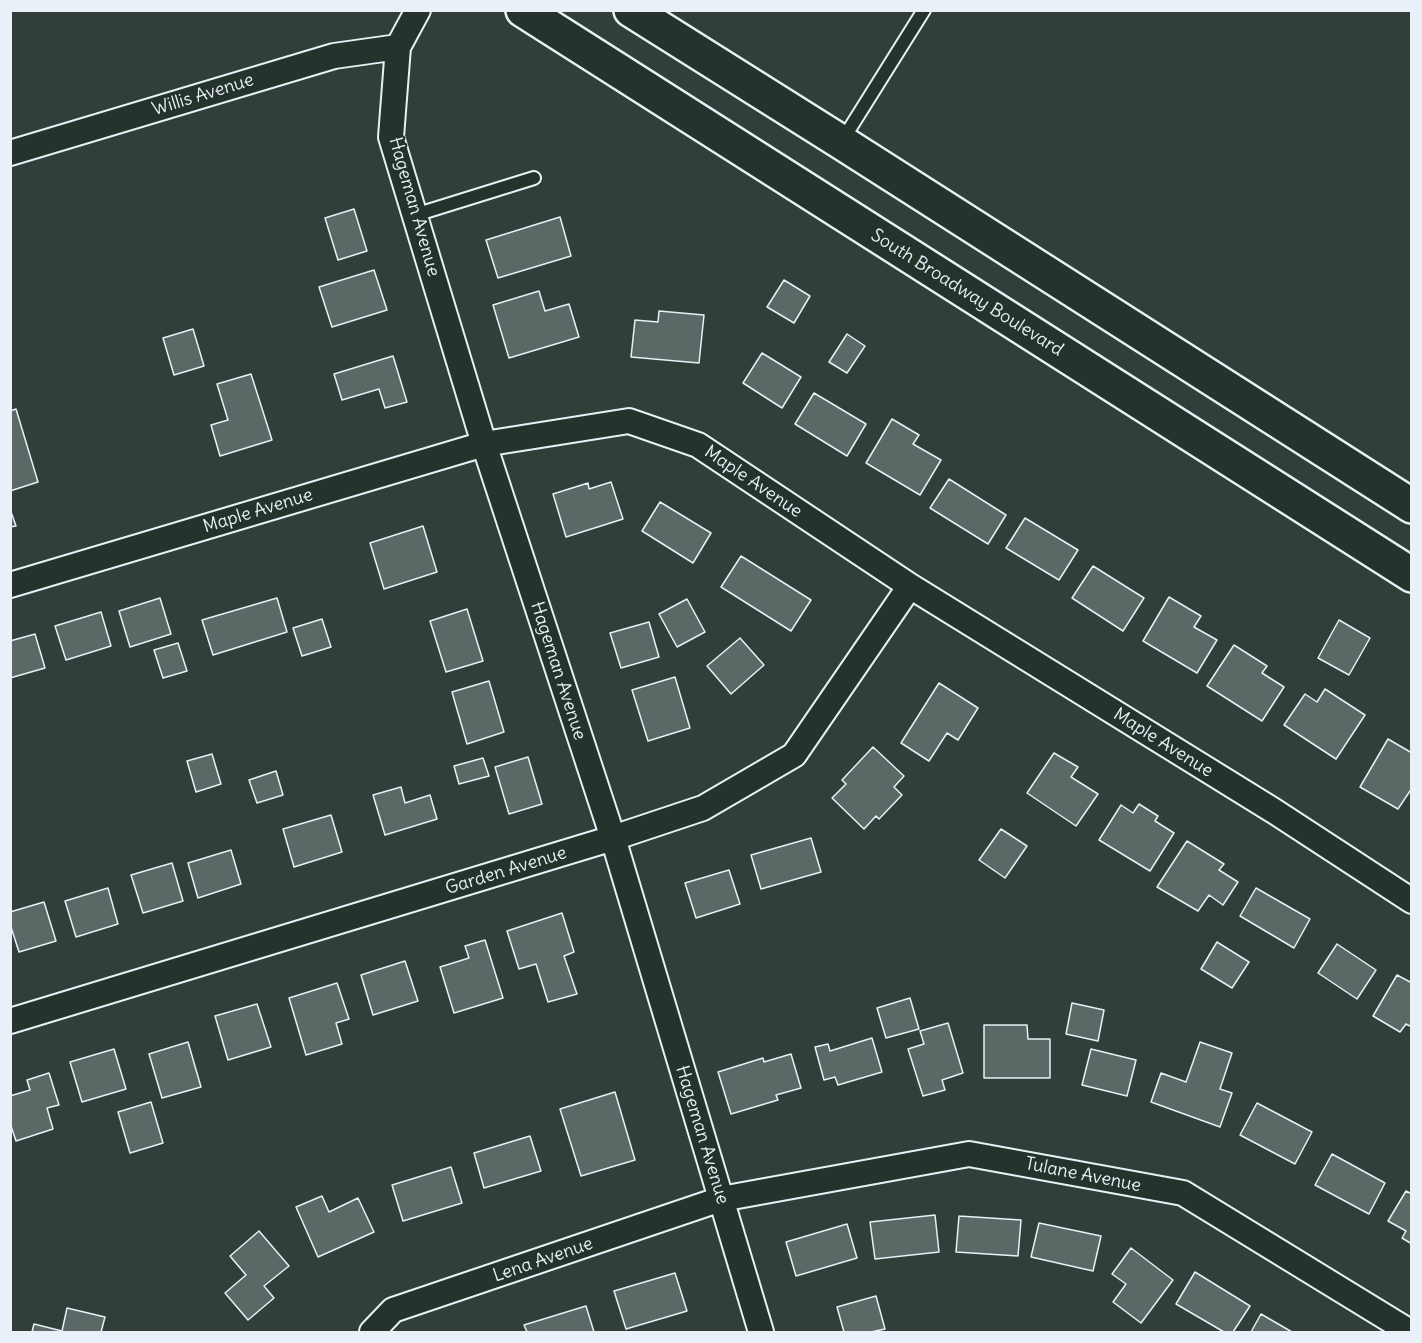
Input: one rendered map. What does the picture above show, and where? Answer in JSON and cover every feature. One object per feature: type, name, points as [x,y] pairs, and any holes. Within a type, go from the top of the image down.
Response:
[{"type":"main road","name":"South Broadway Boulevard","points":[[524,10],[1412,575]]},
{"type":"main road","points":[[631,10],[1412,506]]},
{"type":"street","name":"Hageman Avenue","points":[[418,10],[398,47],[391,137],[484,444],[613,838],[761,1332]]},
{"type":"street","name":"Willis Avenue","points":[[10,153],[334,56],[398,47]]},
{"type":"street","name":"Maple Avenue","points":[[10,585],[484,444],[629,421],[698,445],[910,586],[1274,811],[1412,901]]},
{"type":"street","name":"Garden Avenue","points":[[10,1021],[613,838],[703,808],[794,755],[910,586]]},
{"type":"street","name":"Tulane Avenue","points":[[721,1199],[969,1154],[1183,1193],[1410,1332]]},
{"type":"street","name":"Lena Avenue","points":[[372,1332],[393,1310],[721,1199]]},
{"type":"lane","points":[[841,142],[924,10]]},
{"type":"lane","points":[[415,215],[534,178]]},
{"type":"building","points":[[354,209],[367,251],[338,260],[325,218]]},
{"type":"building","points":[[560,217],[571,256],[498,278],[486,240]]},
{"type":"building","points":[[374,270],[387,310],[332,327],[319,287]]},
{"type":"building","points":[[784,280],[810,296],[794,323],[767,307]]},
{"type":"building","points":[[539,291],[545,311],[569,304],[579,337],[509,358],[493,305]]},
{"type":"building","points":[[659,311],[704,315],[699,363],[631,357],[635,320],[658,322]]},
{"type":"building","points":[[193,329],[204,366],[174,375],[163,338]]},
{"type":"building","points":[[847,334],[865,346],[847,373],[829,362]]},
{"type":"building","points":[[762,353],[801,377],[782,408],[743,383]]},
{"type":"building","points":[[393,356],[407,402],[385,408],[379,389],[342,400],[334,374]]},
{"type":"building","points":[[251,374],[272,440],[220,456],[211,425],[228,420],[217,384]]},
{"type":"building","points":[[814,393],[866,424],[847,456],[795,424]]},
{"type":"building","points":[[16,409],[38,482],[10,491],[10,411]]},
{"type":"building","points":[[892,419],[919,435],[913,444],[941,460],[920,495],[866,463]]},
{"type":"building","points":[[949,479],[1006,515],[988,544],[930,508]]},
{"type":"building","points":[[611,482],[623,519],[566,537],[553,494],[588,483],[589,489]]},
{"type":"building","points":[[660,502],[711,533],[693,563],[642,531]]},
{"type":"building","points":[[10,509],[16,526],[10,527]]},
{"type":"building","points":[[1025,518],[1078,550],[1059,580],[1006,548]]},
{"type":"building","points":[[423,526],[437,572],[384,589],[370,543]]},
{"type":"building","points":[[741,556],[811,600],[791,631],[721,587]]},
{"type":"building","points":[[1093,566],[1144,598],[1123,631],[1072,598]]},
{"type":"building","points":[[1169,597],[1201,616],[1194,627],[1217,640],[1197,673],[1143,641]]},
{"type":"building","points":[[160,598],[171,634],[130,647],[119,611]]},
{"type":"building","points":[[277,598],[287,632],[213,655],[202,620]]},
{"type":"building","points":[[687,599],[705,632],[677,647],[659,614]]},
{"type":"building","points":[[467,609],[483,661],[446,672],[430,621]]},
{"type":"building","points":[[101,612],[111,646],[66,660],[55,626]]},
{"type":"building","points":[[322,619],[331,647],[302,656],[293,628]]},
{"type":"building","points":[[1339,620],[1370,638],[1349,675],[1318,658]]},
{"type":"building","points":[[649,622],[659,657],[621,668],[610,633]]},
{"type":"building","points":[[35,634],[45,668],[10,678],[10,641]]},
{"type":"building","points":[[740,638],[764,665],[731,694],[707,666]]},
{"type":"building","points":[[178,643],[187,671],[163,678],[154,650]]},
{"type":"building","points":[[1234,645],[1267,666],[1262,673],[1284,687],[1262,721],[1207,686]]},
{"type":"building","points":[[675,677],[690,728],[648,741],[632,690]]},
{"type":"building","points":[[489,681],[504,732],[467,744],[452,692]]},
{"type":"building","points":[[939,683],[978,708],[958,740],[947,733],[929,761],[901,743]]},
{"type":"building","points":[[1325,689],[1365,715],[1336,759],[1284,725],[1305,694],[1317,702]]},
{"type":"building","points":[[1388,739],[1412,753],[1412,788],[1398,809],[1360,787]]},
{"type":"building","points":[[873,747],[904,776],[894,787],[902,795],[879,819],[876,816],[864,829],[832,798],[846,784],[842,780]]},
{"type":"building","points":[[1054,753],[1078,767],[1071,777],[1098,794],[1076,826],[1027,793]]},
{"type":"building","points":[[212,754],[221,784],[196,792],[187,761]]},
{"type":"building","points":[[528,757],[542,804],[509,814],[495,767]]},
{"type":"building","points":[[483,758],[489,776],[459,784],[454,766]]},
{"type":"building","points":[[276,771],[283,795],[257,803],[249,780]]},
{"type":"building","points":[[401,787],[405,803],[430,795],[437,819],[385,835],[373,795]]},
{"type":"building","points":[[1139,804],[1158,816],[1155,821],[1174,833],[1150,871],[1099,840],[1121,805],[1133,813]]},
{"type":"building","points":[[331,815],[342,852],[294,867],[283,829]]},
{"type":"building","points":[[1001,829],[1027,846],[1005,878],[979,860]]},
{"type":"building","points":[[811,838],[821,872],[761,889],[751,855]]},
{"type":"building","points":[[1187,841],[1224,864],[1219,870],[1238,882],[1223,905],[1209,895],[1198,911],[1157,887]]},
{"type":"building","points":[[231,850],[241,884],[198,898],[188,863]]},
{"type":"building","points":[[172,863],[183,901],[143,913],[131,875]]},
{"type":"building","points":[[729,870],[740,904],[696,918],[685,883]]},
{"type":"building","points":[[108,888],[118,924],[76,937],[65,901]]},
{"type":"building","points":[[1256,888],[1310,919],[1294,948],[1240,916]]},
{"type":"building","points":[[44,902],[56,941],[19,952],[10,924],[10,912]]},
{"type":"building","points":[[562,913],[574,952],[564,956],[577,994],[548,1002],[536,964],[519,969],[507,931]]},
{"type":"building","points":[[485,940],[503,998],[454,1013],[440,967],[469,958],[465,946]]},
{"type":"building","points":[[1217,942],[1249,962],[1232,988],[1201,969]]},
{"type":"building","points":[[1337,944],[1376,970],[1357,999],[1318,973]]},
{"type":"building","points":[[405,961],[418,1001],[373,1015],[361,975]]},
{"type":"building","points":[[1397,975],[1412,983],[1412,1027],[1406,1024],[1400,1032],[1373,1016]]},
{"type":"building","points":[[337,983],[349,1019],[336,1023],[342,1044],[306,1055],[289,998]]},
{"type":"building","points":[[910,998],[919,1029],[886,1038],[877,1008]]},
{"type":"building","points":[[1072,1003],[1104,1010],[1098,1041],[1066,1034]]},
{"type":"building","points":[[257,1004],[271,1047],[228,1060],[215,1016]]},
{"type":"building","points":[[948,1023],[963,1073],[942,1080],[945,1090],[923,1096],[908,1049],[924,1044],[920,1031]]},
{"type":"building","points":[[984,1025],[1027,1025],[1028,1039],[1050,1039],[1050,1078],[984,1078]]},
{"type":"building","points":[[872,1038],[882,1072],[838,1085],[835,1077],[824,1080],[815,1047],[828,1044],[830,1051]]},
{"type":"building","points":[[188,1042],[201,1087],[162,1098],[149,1054]]},
{"type":"building","points":[[1200,1042],[1232,1053],[1220,1089],[1232,1093],[1220,1127],[1151,1102],[1161,1073],[1186,1082]]},
{"type":"building","points":[[114,1049],[126,1089],[82,1102],[70,1062]]},
{"type":"building","points":[[1091,1049],[1136,1060],[1127,1096],[1082,1085]]},
{"type":"building","points":[[791,1054],[801,1088],[776,1095],[778,1100],[731,1114],[718,1072],[763,1058],[764,1062]]},
{"type":"building","points":[[49,1073],[59,1105],[47,1108],[53,1129],[16,1141],[10,1123],[10,1096],[30,1090],[27,1080]]},
{"type":"building","points":[[615,1092],[635,1160],[581,1176],[560,1109]]},
{"type":"building","points":[[151,1102],[163,1143],[130,1153],[118,1112]]},
{"type":"building","points":[[1257,1103],[1312,1132],[1295,1164],[1240,1135]]},
{"type":"building","points":[[530,1136],[541,1171],[484,1188],[474,1153]]},
{"type":"building","points":[[1332,1154],[1385,1183],[1369,1214],[1315,1185]]},
{"type":"building","points":[[451,1167],[462,1203],[403,1221],[392,1185]]},
{"type":"building","points":[[1406,1191],[1412,1194],[1412,1244],[1402,1238],[1406,1231],[1388,1221]]},
{"type":"building","points":[[322,1196],[329,1212],[358,1198],[374,1232],[318,1257],[296,1207]]},
{"type":"building","points":[[935,1215],[939,1252],[875,1259],[870,1222]]},
{"type":"building","points":[[959,1216],[1021,1220],[1018,1256],[956,1252]]},
{"type":"building","points":[[1039,1223],[1101,1236],[1093,1271],[1031,1257]]},
{"type":"building","points":[[847,1224],[857,1258],[796,1276],[786,1242]]},
{"type":"building","points":[[259,1231],[289,1266],[264,1286],[274,1298],[248,1320],[225,1293],[246,1275],[230,1256]]},
{"type":"building","points":[[1131,1248],[1173,1280],[1141,1323],[1113,1302],[1126,1284],[1112,1274]]},
{"type":"building","points":[[1195,1272],[1250,1306],[1233,1332],[1224,1332],[1176,1304]]},
{"type":"building","points":[[675,1273],[687,1311],[626,1329],[614,1291]]},
{"type":"building","points":[[876,1296],[885,1329],[871,1332],[844,1332],[837,1307]]},
{"type":"building","points":[[586,1306],[594,1332],[527,1332],[524,1325]]},
{"type":"building","points":[[67,1308],[105,1317],[101,1332],[32,1332],[34,1324],[62,1331]]},
{"type":"building","points":[[1261,1314],[1292,1332],[1251,1332]]}]
